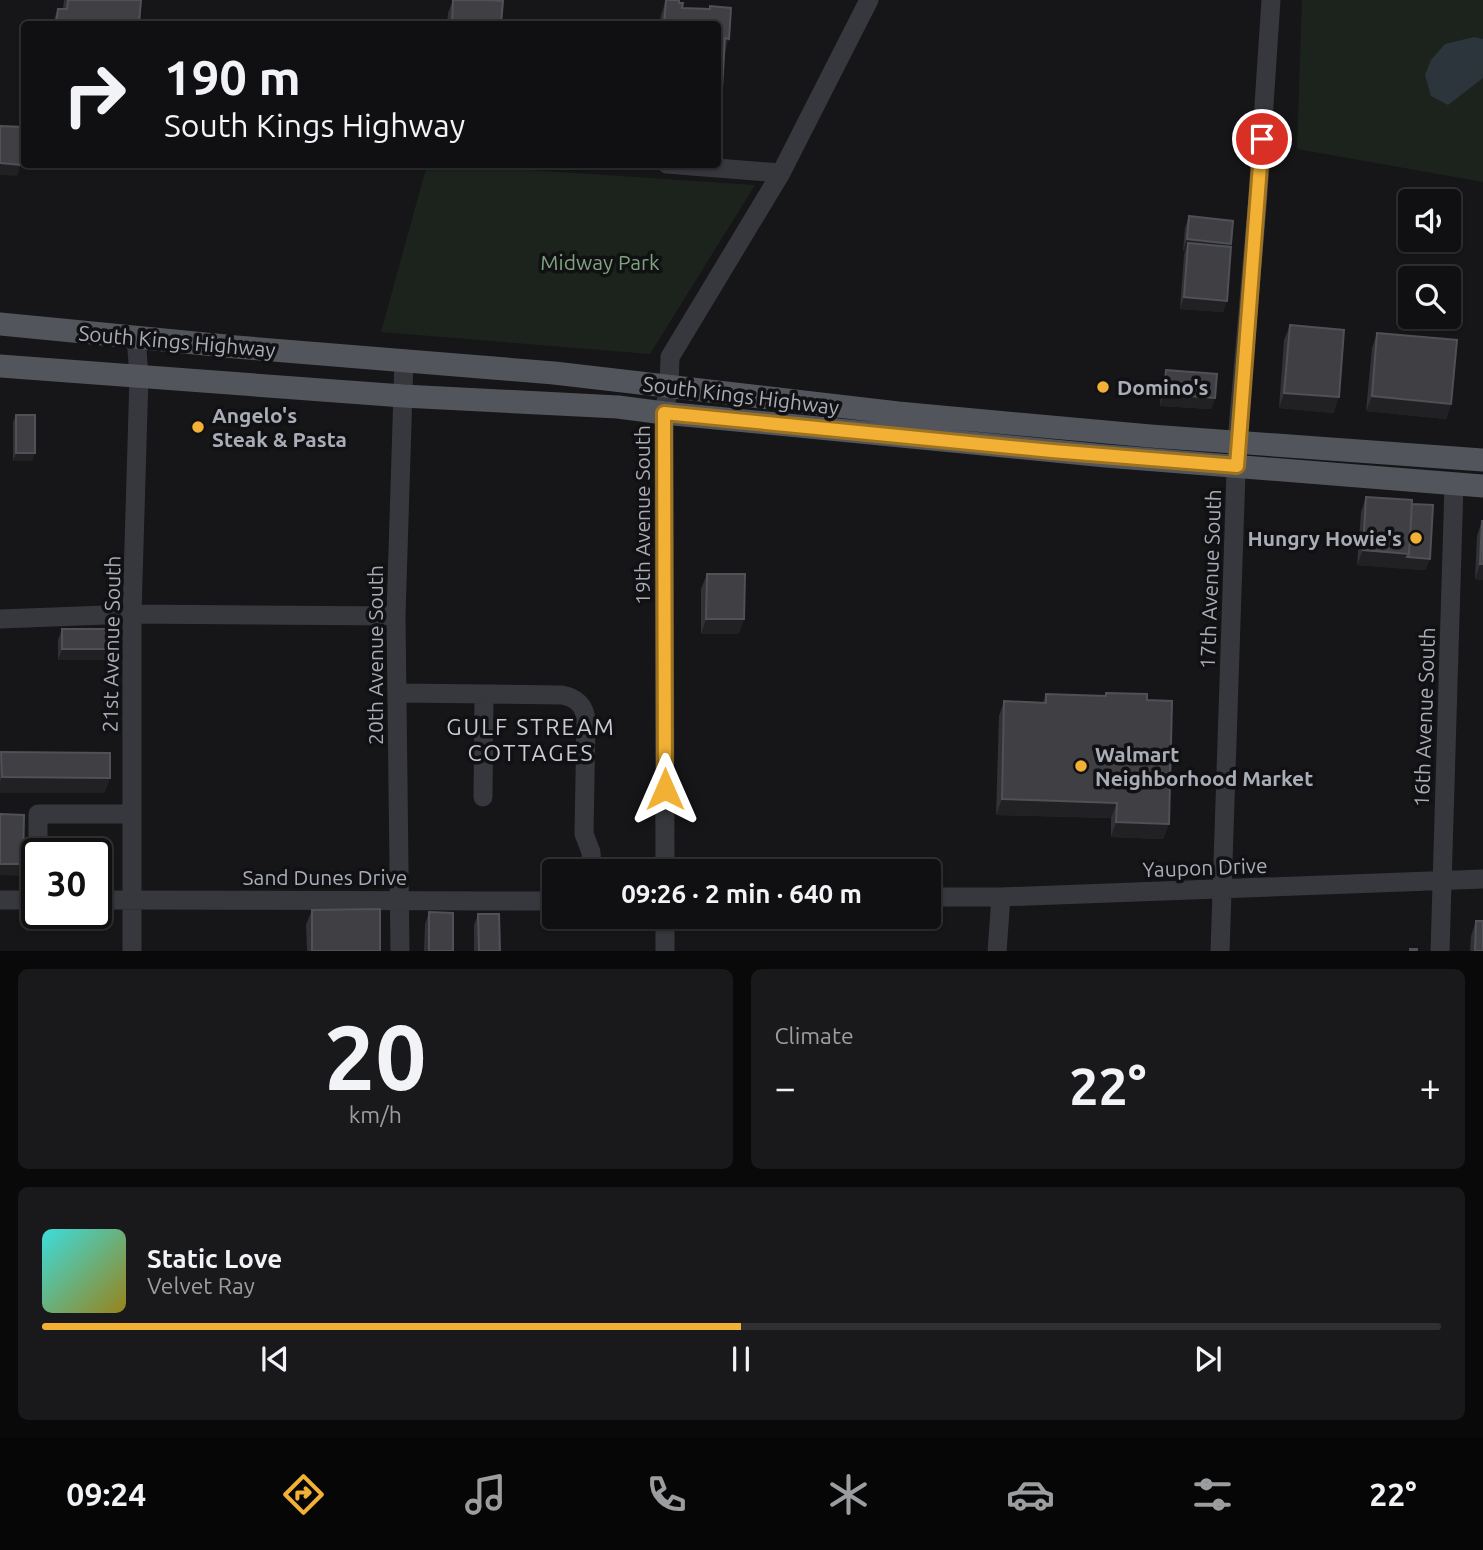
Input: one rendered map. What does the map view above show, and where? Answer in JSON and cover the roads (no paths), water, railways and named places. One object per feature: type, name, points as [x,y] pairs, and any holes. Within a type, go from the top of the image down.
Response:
[{"type":"main road","name":"South Kings Highway","points":[[0,324],[236,347],[554,373],[898,413],[1483,460]]},
{"type":"main road","name":"South Kings Highway","points":[[0,366],[403,396],[618,407],[1052,451],[1483,486]]},
{"type":"street","name":"19th Avenue South","points":[[665,859],[664,413],[670,357],[781,173],[869,0]]},
{"type":"street","name":"17th Avenue South","points":[[1220,951],[1237,442],[1271,0]]},
{"type":"street","points":[[718,168],[781,173]]},
{"type":"street","name":"21st Avenue South","points":[[132,951],[132,614],[139,376],[136,337]]},
{"type":"street","name":"20th Avenue South","points":[[400,951],[396,616],[404,359]]},
{"type":"street","name":"16th Avenue South","points":[[1440,951],[1454,484]]},
{"type":"street","points":[[0,618],[132,614],[396,616]]},
{"type":"street","points":[[399,693],[562,695],[575,699],[583,708],[586,721],[584,834],[591,859]]},
{"type":"street","points":[[483,797],[484,695]]},
{"type":"street","points":[[38,838],[38,814],[132,814]]},
{"type":"street","name":"Yaupon Drive","points":[[941,897],[1483,879]]},
{"type":"street","points":[[997,951],[1001,897]]},
{"type":"street","points":[[0,900],[21,900]]},
{"type":"street","name":"Sand Dunes Drive","points":[[112,900],[542,901]]},
{"type":"street","points":[[665,929],[665,951]]},
{"type":"place","name":"Domino's","points":[[1103,387]]},
{"type":"place","name":"Angelo's Steak & Pasta","points":[[198,427]]},
{"type":"place","name":"Hungry Howie's","points":[[1416,538]]},
{"type":"place","name":"Walmart Neighborhood Market","points":[[1081,766]]},
{"type":"district","name":"GULF STREAM COTTAGES","points":[[531,739]]},
{"type":"park label","name":"Midway Park","points":[[600,262]]}]
